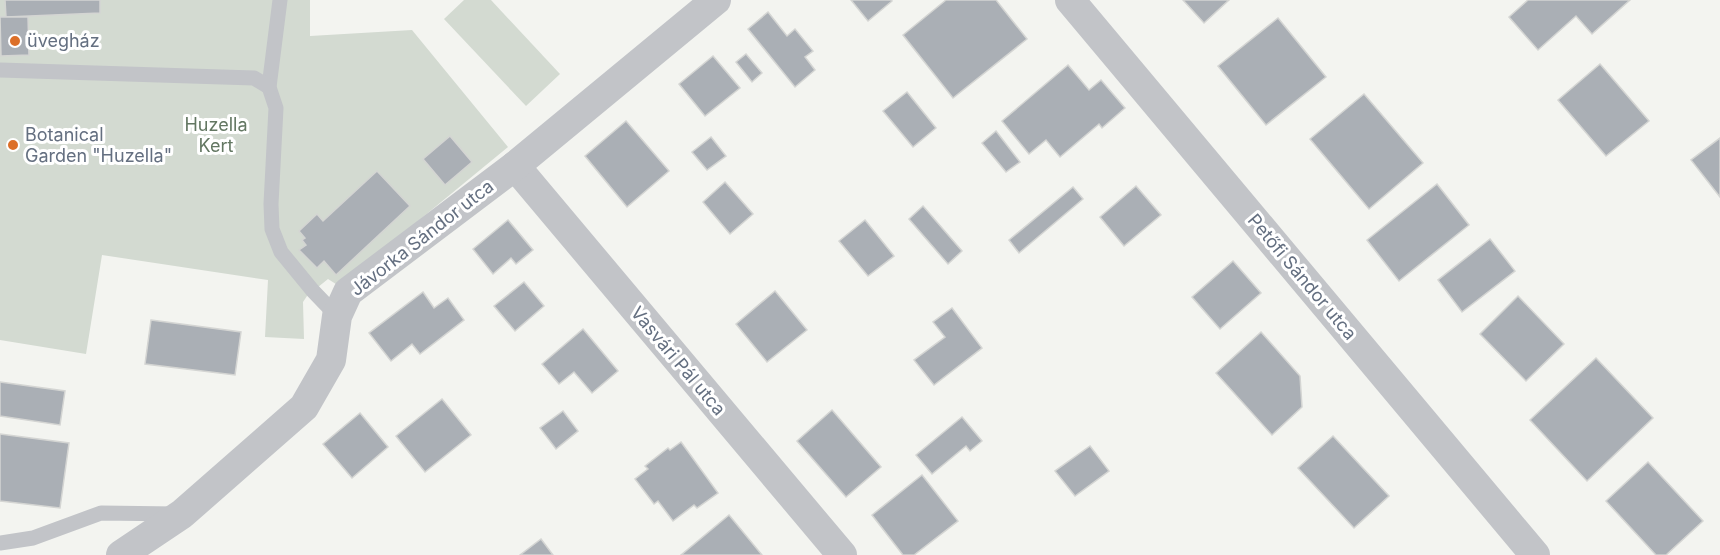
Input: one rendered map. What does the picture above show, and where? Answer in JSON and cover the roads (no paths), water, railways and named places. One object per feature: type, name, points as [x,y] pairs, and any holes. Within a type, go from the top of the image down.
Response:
[{"type":"street","name":"Jávorka Sándor utca","points":[[121,555],[182,514],[304,407],[331,360],[337,316],[348,292],[515,166],[716,0]]},
{"type":"street","name":"Petőfi Sándor utca","points":[[1070,0],[1535,555]]},
{"type":"street","name":"Vasvári Pál utca","points":[[515,166],[842,555]]},
{"type":"lane","points":[[280,0],[269,87],[276,108],[271,204],[272,229],[281,252],[337,316]]},
{"type":"lane","points":[[0,70],[254,78],[269,87]]},
{"type":"lane","points":[[0,543],[33,538],[101,513],[182,514]]},
{"type":"place","name":"üvegház","points":[[15,41]]},
{"type":"place","name":"Botanical Garden \"Huzella\"","points":[[13,145]]},
{"type":"park label","name":"Huzella Kert","points":[[216,135]]}]
